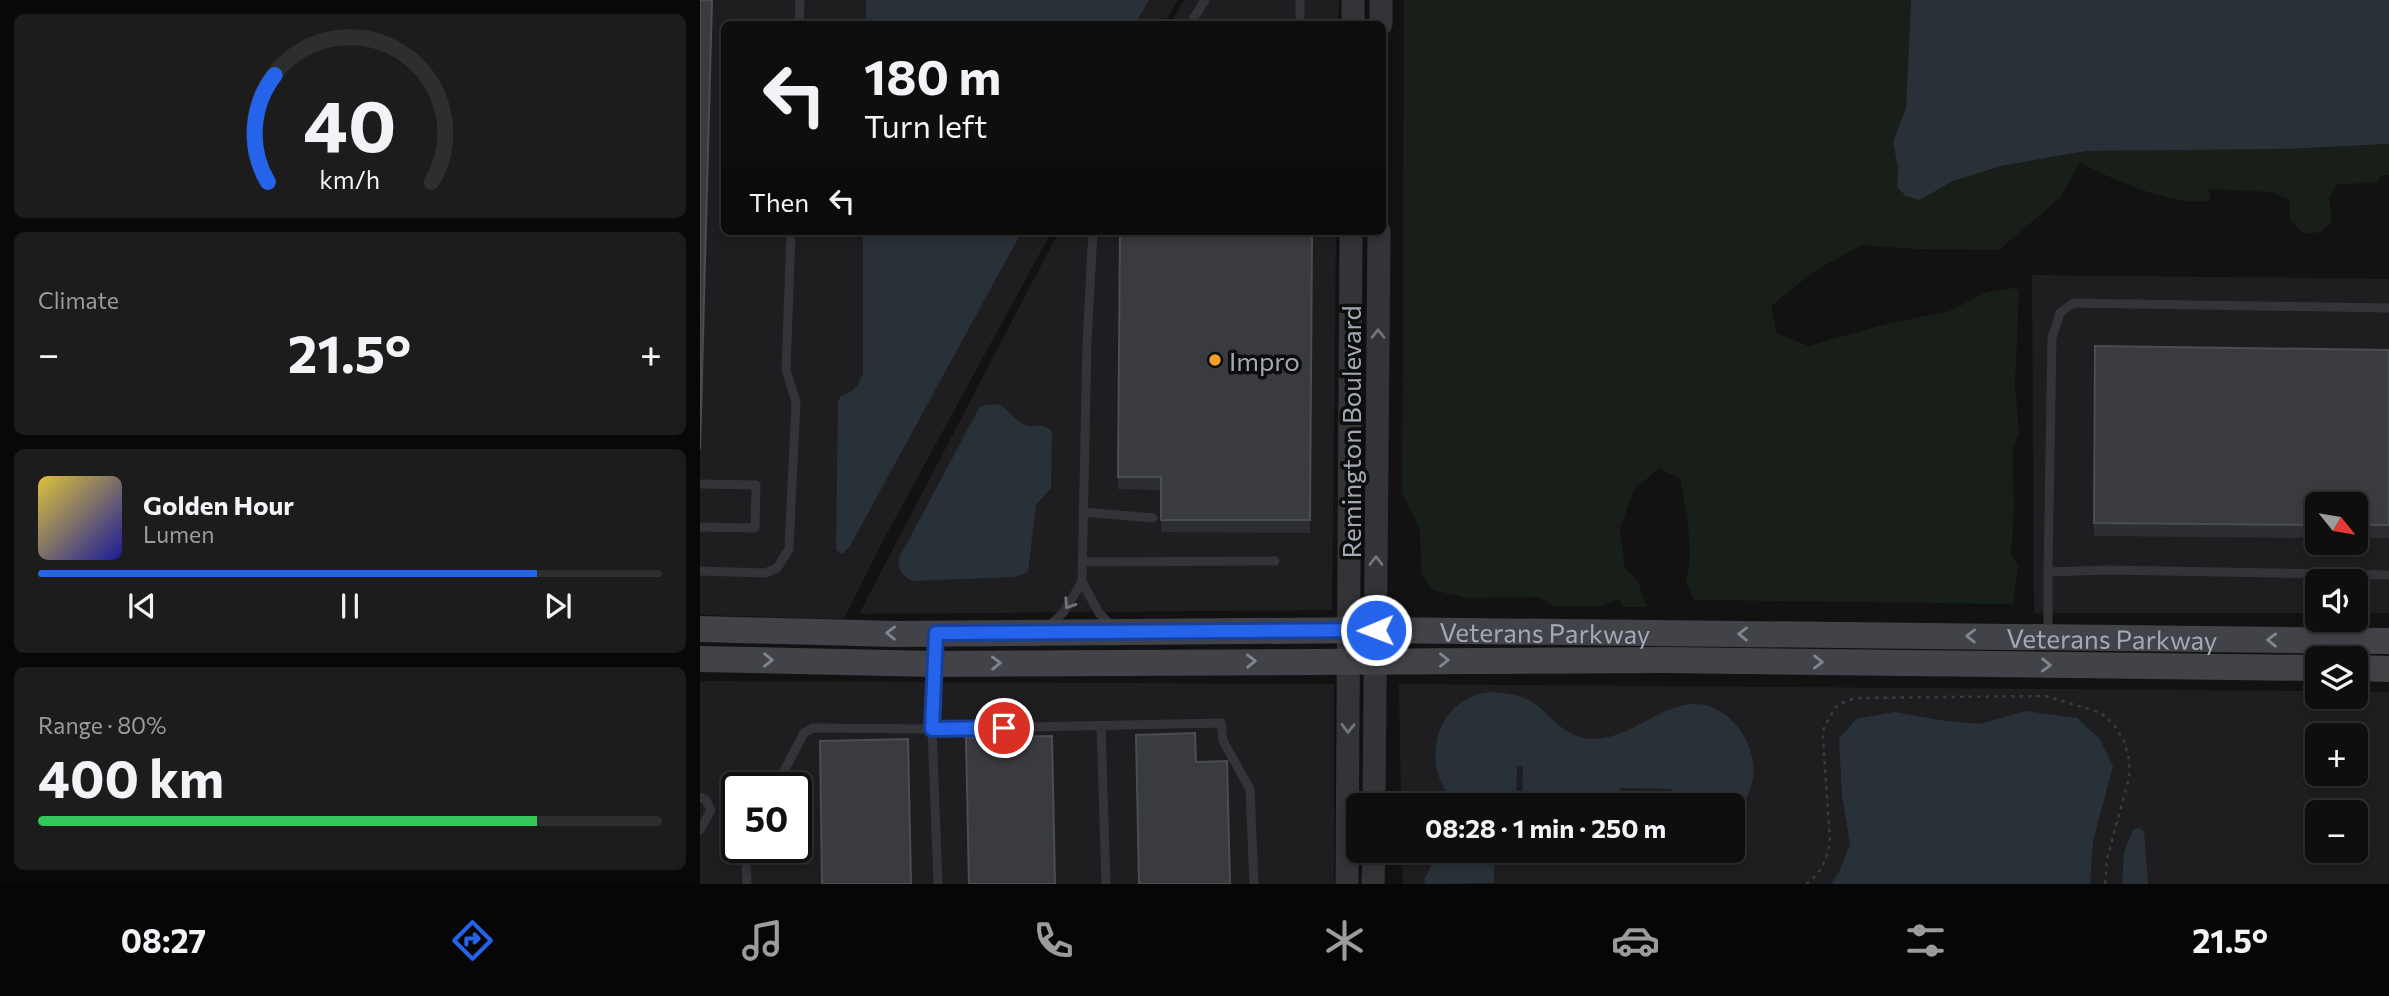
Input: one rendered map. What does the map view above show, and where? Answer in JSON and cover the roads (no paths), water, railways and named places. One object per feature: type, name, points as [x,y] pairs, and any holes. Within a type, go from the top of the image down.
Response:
[{"type":"main road","name":"Veterans Parkway","points":[[700,629],[936,633],[1376,630],[2389,641]]},
{"type":"main road","name":"Veterans Parkway","points":[[700,659],[934,664],[1665,660],[2305,668]]},
{"type":"main road","points":[[2368,668],[2389,669]]},
{"type":"street","points":[[1353,0],[1353,21]]},
{"type":"street","points":[[1381,0],[1381,21]]},
{"type":"street","name":"Remington Boulevard","points":[[1346,884],[1352,235]]},
{"type":"street","name":"Remington Boulevard","points":[[1374,793],[1379,235]]},
{"type":"street","points":[[1373,884],[1374,863]]},
{"type":"lane","points":[[799,21],[800,0]]},
{"type":"lane","points":[[1192,21],[1205,0]]},
{"type":"lane","points":[[1300,0],[1300,21]]},
{"type":"lane","points":[[700,571],[765,573],[776,568],[789,549],[796,402],[786,370],[791,235]]},
{"type":"lane","points":[[1043,632],[1063,613],[1082,582],[1087,341],[1093,235]]},
{"type":"lane","points":[[2048,637],[2052,338],[2060,313],[2073,303],[2389,308]]},
{"type":"lane","points":[[700,484],[756,485],[755,528],[700,527]]},
{"type":"lane","points":[[1083,512],[1153,518]]},
{"type":"lane","points":[[1083,562],[1275,561]]},
{"type":"lane","points":[[2048,572],[2134,570],[2389,575]]},
{"type":"lane","points":[[1082,582],[1099,613],[1118,632]]},
{"type":"lane","points":[[936,633],[932,729],[938,884]]},
{"type":"lane","points":[[783,772],[804,733],[813,728],[932,729],[1221,723],[1223,741],[1250,789],[1254,884]]},
{"type":"lane","points":[[1101,726],[1106,884]]},
{"type":"lane","points":[[700,797],[706,800],[711,810],[700,830]]},
{"type":"lane","points":[[746,863],[747,884]]},
{"type":"place","name":"Impro","points":[[1215,360]]}]
